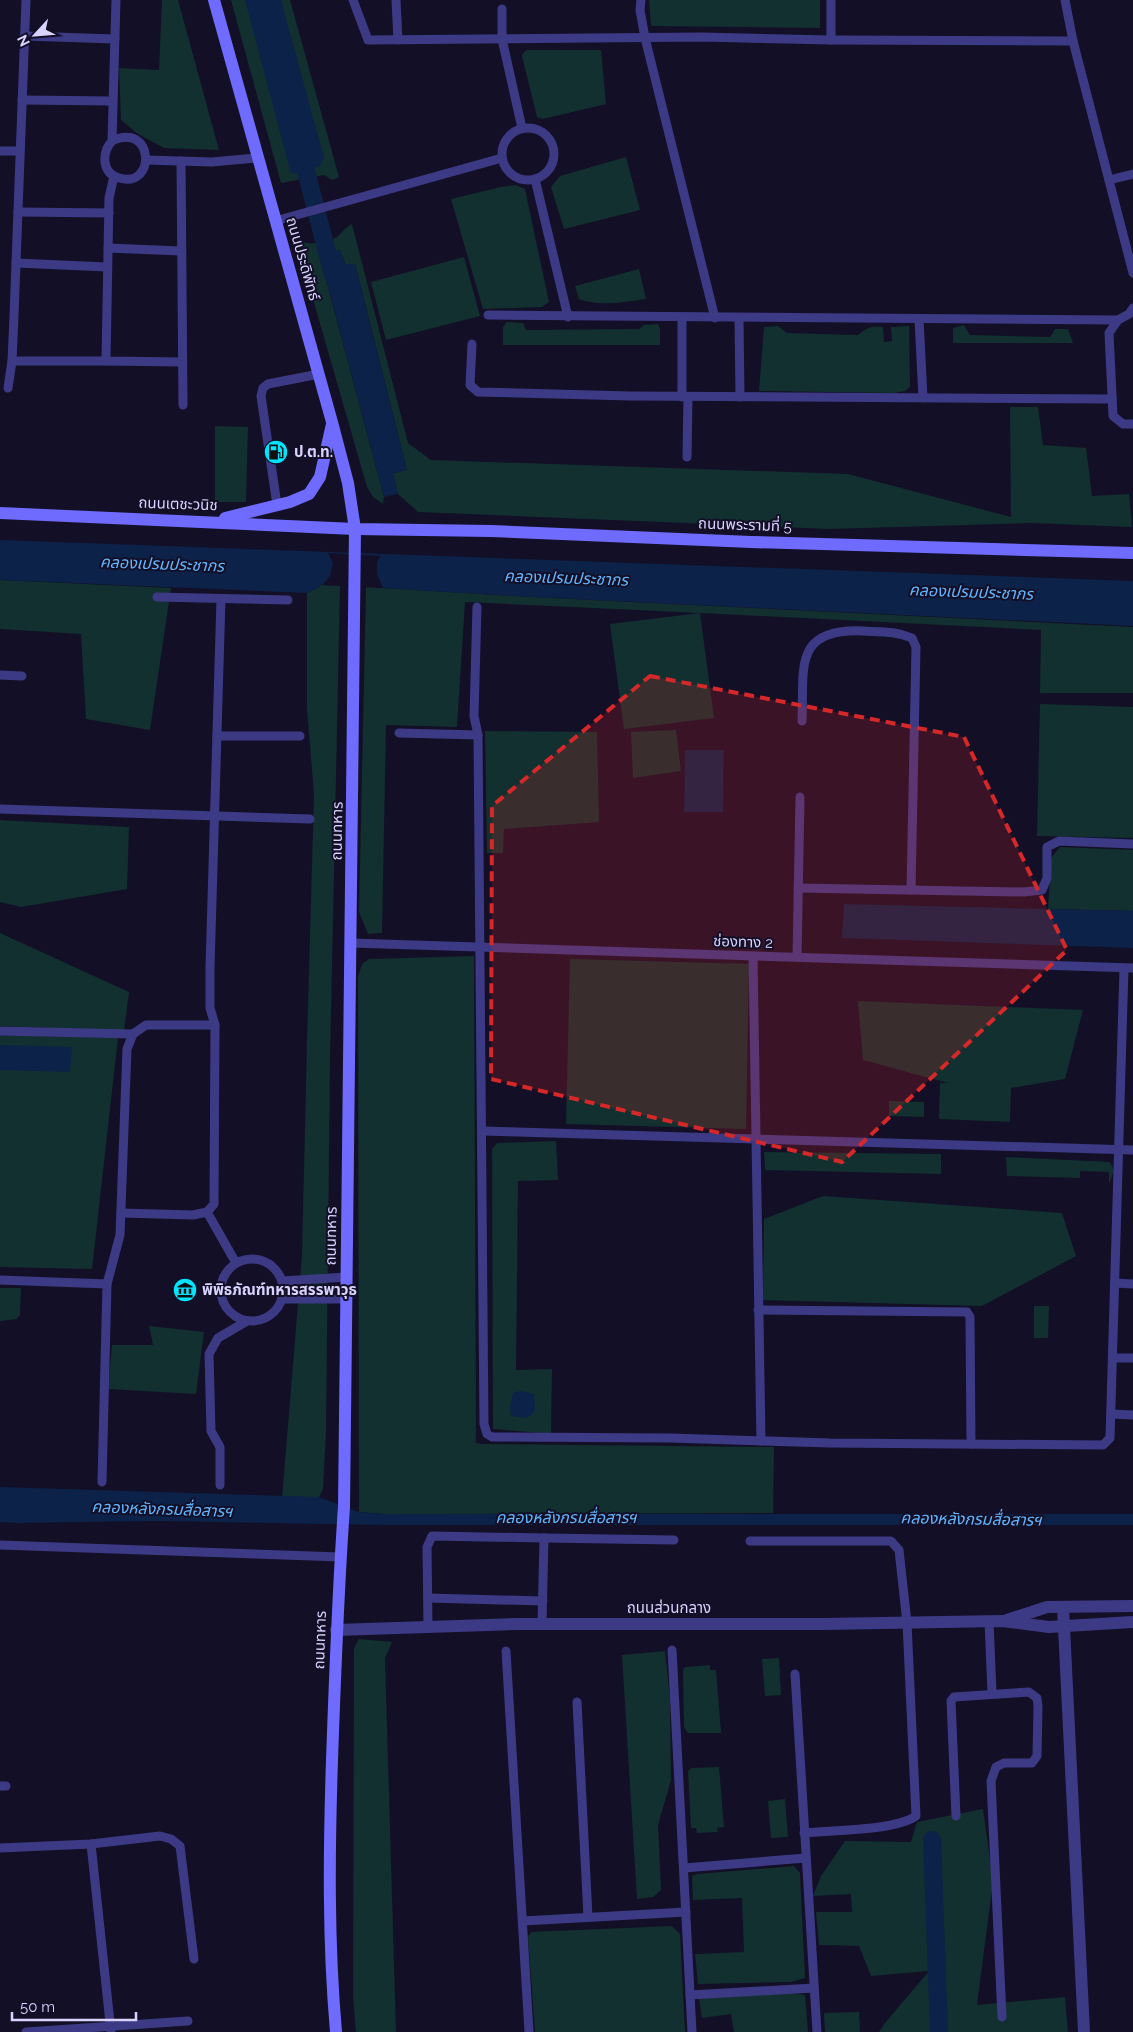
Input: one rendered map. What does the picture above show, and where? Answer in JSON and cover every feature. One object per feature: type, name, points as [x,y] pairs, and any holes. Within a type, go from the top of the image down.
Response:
[{"type":"main road","name":"ถนนประดิพัทธ์","points":[[214,0],[332,422],[348,485],[355,529]]},
{"type":"main road","points":[[213,521],[290,502],[309,494],[320,478],[332,422]]},
{"type":"main road","name":"ถนนเตชะวนิช","points":[[0,513],[213,521],[355,529]]},
{"type":"main road","name":"ถนนพระรามที่ 5","points":[[355,529],[491,531],[751,542],[1133,553]]},
{"type":"main road","name":"ถนนทหาร","points":[[336,2032],[330,1931],[329,1859],[336,1630],[344,1507],[356,604],[355,529]]},
{"type":"street","name":"ถนนส่วนกลาง","points":[[1002,1621],[1047,1607],[1133,1606]]},
{"type":"street","points":[[1063,1607],[1084,2032]]},
{"type":"street","name":"ถนนส่วนกลาง","points":[[336,1630],[542,1624],[989,1621],[1049,1627],[1133,1622]]},
{"type":"lane","points":[[8,388],[12,361],[26,0]]},
{"type":"lane","points":[[112,141],[119,138],[132,138],[143,146],[146,160],[145,167],[135,177],[128,179],[114,176],[105,165],[104,159],[105,152],[112,141],[116,0]]},
{"type":"lane","points":[[353,0],[368,40],[701,37],[831,40],[1074,41]]},
{"type":"lane","points":[[396,0],[398,40]]},
{"type":"lane","points":[[641,0],[640,10],[645,38],[715,318]]},
{"type":"lane","points":[[831,0],[831,40]]},
{"type":"lane","points":[[1065,0],[1133,273]]},
{"type":"lane","points":[[502,8],[502,39],[522,128]]},
{"type":"lane","points":[[24,36],[115,39]]},
{"type":"lane","points":[[22,100],[112,101]]},
{"type":"lane","points":[[522,128],[535,128],[543,132],[549,138],[555,154],[551,166],[543,176],[535,180],[518,178],[505,166],[502,158],[505,141],[511,134],[522,128]]},
{"type":"lane","points":[[0,151],[20,151]]},
{"type":"lane","points":[[146,160],[212,162],[257,158]]},
{"type":"lane","points":[[275,222],[502,158]]},
{"type":"lane","points":[[181,161],[182,405]]},
{"type":"lane","points":[[1109,180],[1133,174]]},
{"type":"lane","points":[[106,360],[108,213],[114,176]]},
{"type":"lane","points":[[535,180],[568,317]]},
{"type":"lane","points":[[18,212],[108,213]]},
{"type":"lane","points":[[108,248],[181,251]]},
{"type":"lane","points":[[16,263],[108,267]]},
{"type":"lane","points":[[1133,308],[1129,314],[1118,320],[1109,333],[1113,416],[1123,424],[1133,424]]},
{"type":"lane","points":[[488,316],[1118,320]]},
{"type":"lane","points":[[682,318],[687,457]]},
{"type":"lane","points":[[739,318],[740,397]]},
{"type":"lane","points":[[919,319],[923,398]]},
{"type":"lane","points":[[472,344],[470,385],[478,392],[685,397],[1112,399]]},
{"type":"lane","points":[[12,361],[106,360],[181,362]]},
{"type":"lane","points":[[277,505],[261,396],[268,384],[318,374]]},
{"type":"lane","points":[[157,597],[288,600]]},
{"type":"lane","points":[[121,1213],[193,1215],[207,1212],[214,1204],[215,1024],[210,1008],[221,599]]},
{"type":"lane","points":[[476,607],[474,716],[478,734],[484,1424],[487,1434],[492,1437],[1103,1445],[1110,1438],[1118,1149],[1128,968]]},
{"type":"lane","points":[[802,720],[804,661],[812,642],[825,636],[851,630],[900,632],[912,638],[916,647],[911,890]]},
{"type":"lane","points":[[0,675],[22,676]]},
{"type":"lane","points":[[399,733],[478,734]]},
{"type":"lane","points":[[217,736],[300,736]]},
{"type":"lane","points":[[797,957],[800,797]]},
{"type":"lane","points":[[0,809],[310,819]]},
{"type":"lane","points":[[798,888],[1024,892],[1042,890],[1047,878],[1047,847],[1059,841],[1133,844]]},
{"type":"lane","name":"ช่องทาง 2","points":[[352,943],[1128,968]]},
{"type":"lane","points":[[753,956],[761,1441]]},
{"type":"lane","points":[[0,1031],[133,1034],[146,1026],[215,1024]]},
{"type":"lane","points":[[102,1482],[107,1284],[120,1235],[127,1049],[133,1034]]},
{"type":"lane","points":[[482,1131],[1133,1150]]},
{"type":"lane","points":[[207,1212],[236,1263]]},
{"type":"lane","points":[[251,1258],[262,1260],[274,1268],[282,1281],[282,1299],[275,1311],[267,1318],[258,1321],[247,1321],[237,1318],[223,1302],[220,1292],[221,1282],[225,1272],[236,1263],[251,1258]]},
{"type":"lane","points":[[282,1281],[347,1277]]},
{"type":"lane","points":[[0,1280],[107,1284]]},
{"type":"lane","points":[[1114,1283],[1133,1284]]},
{"type":"lane","points":[[282,1299],[347,1299]]},
{"type":"lane","points":[[758,1310],[967,1312],[970,1318],[971,1444]]},
{"type":"lane","points":[[220,1485],[220,1447],[211,1431],[209,1354],[218,1338],[247,1321]]},
{"type":"lane","points":[[1112,1358],[1133,1358]]},
{"type":"lane","points":[[1111,1414],[1133,1414]]},
{"type":"lane","points":[[428,1627],[426,1547],[432,1536],[674,1540]]},
{"type":"lane","points":[[542,1624],[544,1538]]},
{"type":"lane","points":[[750,1541],[891,1541],[899,1550],[907,1623],[916,1816],[908,1821],[867,1828],[804,1832]]},
{"type":"lane","points":[[0,1545],[341,1557]]},
{"type":"lane","points":[[428,1598],[543,1601]]},
{"type":"lane","points":[[989,1621],[992,1693]]},
{"type":"lane","points":[[506,1650],[529,2032]]},
{"type":"lane","points":[[672,1650],[692,2032]]},
{"type":"lane","points":[[795,1674],[817,2032]]},
{"type":"lane","points":[[956,1816],[951,1701],[954,1697],[1030,1692],[1037,1698],[1038,1706],[1037,1756],[1032,1762],[1004,1763],[996,1767],[990,1781],[1002,2017]]},
{"type":"lane","points":[[577,1702],[588,1917]]},
{"type":"lane","points":[[0,1848],[91,1844],[160,1836],[171,1839],[180,1846],[194,1959]]},
{"type":"lane","points":[[91,1844],[111,2029]]},
{"type":"lane","points":[[684,1868],[806,1858]]},
{"type":"lane","points":[[523,1921],[686,1912]]},
{"type":"lane","points":[[690,1995],[814,1988]]},
{"type":"lane","points":[[26,2032],[111,2029],[188,2021]]},
{"type":"highlighted area","points":[[650,676],[964,737],[1067,950],[842,1162],[491,1079],[492,806]]},
{"type":"green space","points":[[162,0],[178,0],[219,150],[164,148],[138,134],[121,120],[119,68],[159,70]]},
{"type":"green space","points":[[231,0],[290,0],[339,177],[332,180],[324,175],[281,183]]},
{"type":"green space","points":[[649,0],[820,0],[820,28],[651,26]]},
{"type":"green space","points":[[527,50],[601,50],[606,104],[543,119],[537,117],[522,56]]},
{"type":"green space","points":[[626,157],[640,210],[564,229],[551,187],[560,176]]},
{"type":"green space","points":[[515,185],[525,189],[549,302],[542,307],[483,309],[451,199]]},
{"type":"green space","points":[[352,224],[408,443],[431,460],[848,474],[1011,517],[1010,407],[1038,407],[1043,445],[1086,448],[1092,496],[1129,494],[1132,527],[1031,523],[829,529],[418,512],[398,494],[393,473],[407,470],[355,264],[345,264],[340,250],[320,257],[384,497],[383,504],[373,497],[367,487],[298,247],[302,242],[315,243],[333,239]]},
{"type":"green space","points":[[464,257],[480,316],[386,340],[371,282]]},
{"type":"green space","points":[[639,269],[646,299],[595,303],[579,299],[575,286]]},
{"type":"green space","points":[[507,322],[523,323],[526,330],[639,329],[644,325],[658,324],[660,329],[660,345],[503,345],[503,327]]},
{"type":"green space","points":[[964,325],[970,335],[1050,337],[1055,329],[1068,329],[1073,343],[953,343],[953,328]]},
{"type":"green space","points":[[778,326],[787,333],[858,335],[869,328],[883,327],[884,342],[892,341],[891,327],[909,326],[910,387],[905,391],[895,393],[759,391],[764,327]]},
{"type":"green space","points":[[215,426],[248,427],[246,502],[215,502]]},
{"type":"green space","points":[[0,580],[171,588],[150,730],[86,719],[81,634],[0,629]]},
{"type":"green space","points":[[322,585],[340,586],[330,1060],[326,1432],[323,1489],[319,1497],[282,1498],[302,1255],[314,794],[307,709],[307,593]]},
{"type":"green space","points":[[366,587],[1133,627],[1133,693],[1040,693],[1041,630],[465,602],[457,727],[386,725],[382,933],[368,934],[359,912]]},
{"type":"green space","points":[[700,613],[714,718],[624,729],[610,624]]},
{"type":"green space","points":[[1040,704],[1133,707],[1133,838],[1037,836]]},
{"type":"green space","points":[[676,730],[681,771],[633,778],[631,732]]},
{"type":"green space","points":[[485,731],[597,732],[599,822],[504,829],[503,853],[487,853]]},
{"type":"green space","points":[[0,820],[129,827],[127,889],[21,907],[0,902]]},
{"type":"green space","points":[[1060,847],[1133,850],[1133,911],[1048,909],[1051,858]]},
{"type":"green space","points":[[0,933],[129,992],[124,1031],[0,1026]]},
{"type":"green space","points":[[474,956],[476,1443],[774,1447],[773,1513],[383,1514],[359,1512],[358,977],[362,964],[369,959]]},
{"type":"green space","points":[[570,959],[749,964],[746,1129],[566,1124]]},
{"type":"green space","points":[[858,1001],[1083,1010],[1065,1079],[1011,1088],[1010,1122],[939,1119],[940,1083],[948,1083],[863,1060]]},
{"type":"green space","points":[[0,1035],[118,1038],[92,1269],[0,1267]]},
{"type":"green space","points":[[889,1101],[924,1102],[924,1117],[889,1116]]},
{"type":"green space","points":[[556,1141],[558,1180],[518,1181],[516,1370],[552,1369],[551,1434],[493,1429],[492,1149],[497,1143]]},
{"type":"green space","points":[[764,1152],[941,1154],[941,1174],[765,1170]]},
{"type":"green space","points":[[1006,1157],[1110,1162],[1114,1170],[1109,1185],[1109,1172],[1080,1171],[1080,1178],[1007,1176]]},
{"type":"green space","points":[[823,1196],[1062,1213],[1076,1256],[982,1306],[763,1300],[764,1219]]},
{"type":"green space","points":[[0,1288],[21,1288],[20,1315],[16,1319],[0,1321]]},
{"type":"green space","points":[[1034,1306],[1049,1306],[1048,1338],[1034,1338]]},
{"type":"green space","points":[[149,1326],[204,1332],[196,1394],[108,1389],[112,1345],[153,1345]]},
{"type":"green space","points":[[359,1639],[392,1642],[385,1658],[396,2032],[356,2032],[353,1996],[354,1648]]},
{"type":"green space","points":[[665,1651],[670,1699],[671,1780],[658,1825],[661,1890],[653,1897],[637,1899],[622,1655]]},
{"type":"green space","points":[[779,1658],[781,1695],[765,1696],[762,1659]]},
{"type":"green space","points":[[710,1665],[710,1670],[716,1670],[721,1733],[688,1733],[684,1727],[683,1670],[685,1667]]},
{"type":"green space","points":[[719,1767],[724,1827],[717,1828],[718,1832],[697,1833],[696,1828],[691,1828],[688,1771],[691,1768]]},
{"type":"green space","points":[[785,1799],[788,1837],[771,1838],[768,1801]]},
{"type":"green space","points":[[983,1809],[993,1882],[977,2005],[1065,1997],[1068,2032],[879,2032],[929,1971],[871,1976],[859,1946],[819,1945],[816,1912],[852,1912],[851,1894],[813,1896],[821,1876],[845,1841],[911,1842],[917,1822]]},
{"type":"green space","points":[[794,1866],[800,1873],[805,1978],[791,1982],[698,1984],[695,1954],[744,1952],[742,1898],[693,1900],[692,1876],[697,1874]]},
{"type":"green space","points":[[672,1926],[680,1934],[685,2032],[535,2032],[528,1937],[531,1932]]},
{"type":"green space","points":[[788,1993],[805,1995],[808,2032],[734,2032],[731,2014],[702,2018],[699,1999]]},
{"type":"green space","points":[[859,2012],[860,2032],[825,2032],[824,2013]]},
{"type":"water","points":[[245,0],[281,0],[324,158],[320,166],[291,174]]},
{"type":"water","points":[[340,250],[345,264],[355,264],[407,470],[393,473],[398,494],[384,497],[320,256]]},
{"type":"water","name":"คลองเปรมประชากร","points":[[0,540],[1133,581],[1133,626],[322,585],[307,593],[0,580]]},
{"type":"water","points":[[685,750],[724,750],[723,812],[684,812]]},
{"type":"water","points":[[844,904],[1133,911],[1133,948],[842,938]]},
{"type":"water","points":[[0,1045],[72,1047],[70,1072],[0,1070]]},
{"type":"water","points":[[520,1391],[534,1394],[535,1410],[532,1415],[525,1418],[511,1416],[510,1406],[513,1393]]},
{"type":"water","name":"คลองหลังกรมสื่อสารฯ","points":[[0,1487],[319,1497],[359,1512],[383,1514],[1133,1514],[1133,1525],[384,1525],[156,1521],[15,1523],[0,1522]]},
{"type":"pier","points":[[328,553],[381,556],[377,562],[377,574],[383,588],[322,585],[330,576],[333,563]]},
{"type":"waterway","points":[[300,148],[333,275]]},
{"type":"waterway","points":[[932,1840],[939,2032]]},
{"type":"place","name":"ป.ต.ท.","points":[[276,452]]},
{"type":"place","name":"พิพิธภัณฑ์ทหารสรรพาวุธ","points":[[185,1290]]}]
